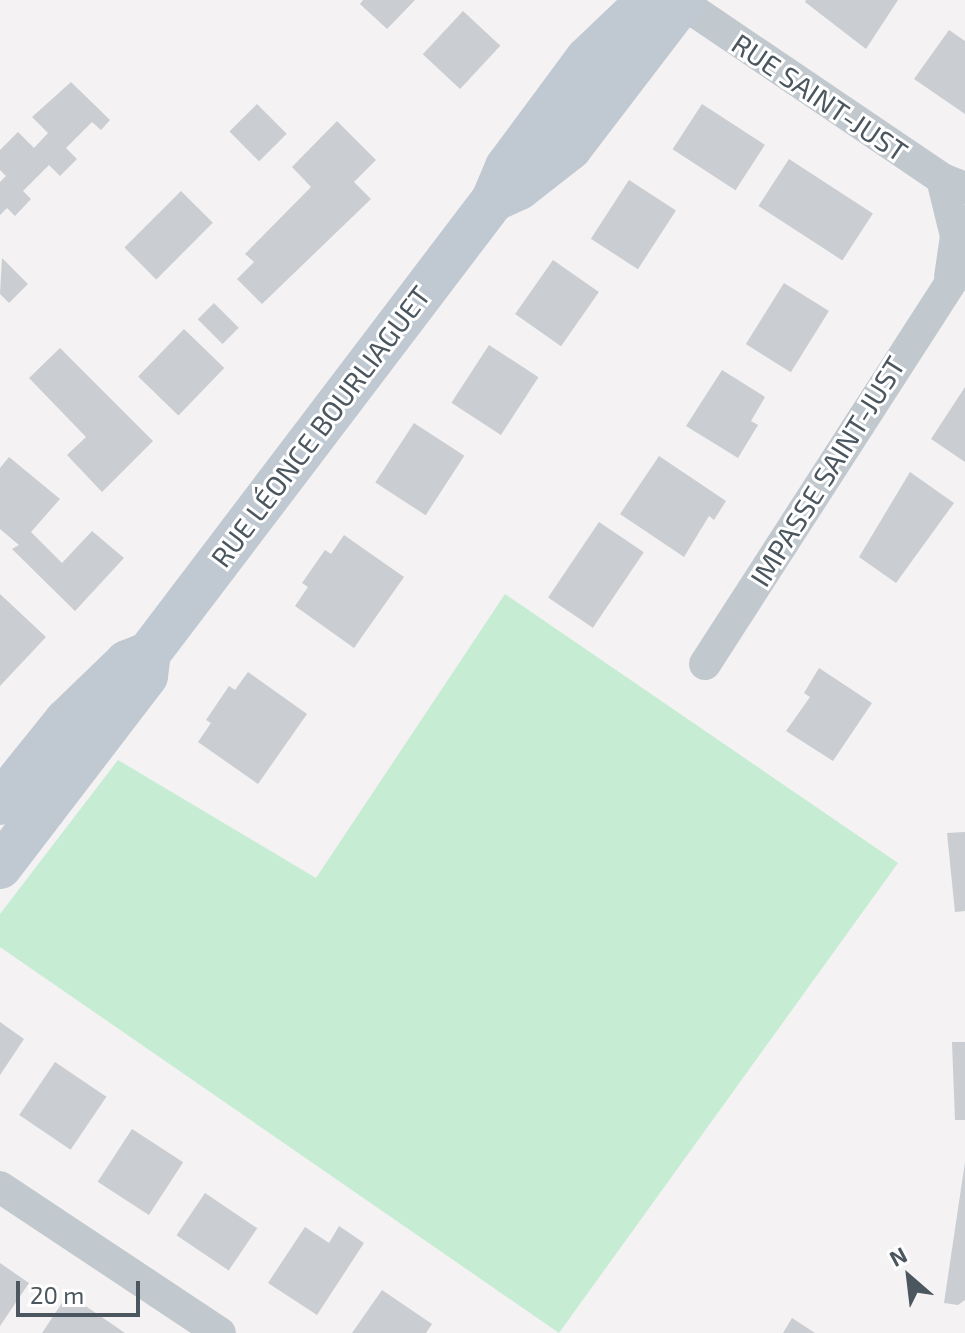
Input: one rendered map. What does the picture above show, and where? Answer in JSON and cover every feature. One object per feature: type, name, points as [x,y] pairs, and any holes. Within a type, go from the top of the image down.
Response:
[{"type":"main road","name":"RUE LÉONCE BOURLIAGUET","points":[[0,803],[127,662],[149,653],[493,200],[507,167],[587,59],[673,1]]},
{"type":"main road","name":"RUE LÉONCE BOURLIAGUET","points":[[5,849],[31,771]]},
{"type":"street","name":"RUE SAINT-JUST","points":[[673,1],[953,184]]},
{"type":"street","name":"IMPASSE SAINT-JUST","points":[[705,664],[958,269],[953,184]]},
{"type":"street","points":[[0,1187],[220,1333]]},
{"type":"green space","points":[[505,594],[898,863],[559,1333],[0,947],[0,914],[118,760],[316,878]]},
{"type":"building","points":[[363,0],[415,0],[387,29],[360,4]]},
{"type":"building","points":[[806,0],[898,0],[866,49],[805,2]]},
{"type":"building","points":[[463,11],[500,46],[460,89],[423,54]]},
{"type":"building","points":[[949,30],[965,41],[965,114],[914,79]]},
{"type":"building","points":[[71,82],[110,120],[101,130],[92,122],[66,148],[77,159],[60,176],[49,165],[23,191],[31,199],[15,216],[7,208],[0,215],[0,182],[6,176],[0,170],[0,150],[18,132],[34,148],[48,133],[32,117]]},
{"type":"building","points":[[257,104],[287,134],[259,161],[229,132]]},
{"type":"building","points":[[702,104],[765,145],[735,190],[673,149]]},
{"type":"building","points":[[337,121],[376,160],[354,182],[371,199],[262,304],[237,279],[254,262],[245,254],[311,187],[292,167]]},
{"type":"building","points":[[789,159],[873,213],[842,260],[759,206]]},
{"type":"building","points":[[629,180],[676,210],[638,269],[591,239]]},
{"type":"building","points":[[181,191],[213,223],[156,279],[124,248]]},
{"type":"building","points":[[2,258],[28,284],[9,303],[0,294]]},
{"type":"building","points":[[553,260],[599,292],[561,346],[515,314]]},
{"type":"building","points":[[784,283],[829,311],[791,372],[746,344]]},
{"type":"building","points":[[214,303],[239,328],[222,344],[198,319]]},
{"type":"building","points":[[184,329],[224,368],[178,415],[138,376]]},
{"type":"building","points":[[489,345],[538,377],[501,435],[451,403]]},
{"type":"building","points":[[60,348],[153,441],[102,492],[67,455],[86,437],[29,378]]},
{"type":"building","points":[[722,370],[765,397],[751,421],[758,425],[738,458],[686,426]]},
{"type":"building","points":[[965,387],[965,462],[931,439]]},
{"type":"building","points":[[414,423],[464,456],[426,515],[375,483]]},
{"type":"building","points":[[659,456],[726,501],[714,520],[709,516],[684,557],[620,514]]},
{"type":"building","points":[[9,457],[60,499],[31,532],[62,563],[92,531],[124,558],[75,611],[12,549],[19,545],[0,529],[0,468]]},
{"type":"building","points":[[910,472],[954,503],[896,583],[859,557]]},
{"type":"building","points":[[599,522],[644,552],[593,628],[548,597]]},
{"type":"building","points":[[344,535],[404,577],[354,648],[295,606],[308,587],[302,583],[325,550],[331,554]]},
{"type":"building","points":[[0,594],[46,637],[0,686]]},
{"type":"building","points":[[819,668],[872,703],[833,761],[786,731],[810,697],[804,693]]},
{"type":"building","points":[[248,672],[307,714],[258,784],[198,742],[211,723],[206,720],[229,686],[235,690]]},
{"type":"building","points":[[965,832],[965,911],[955,912],[947,833]]},
{"type":"building","points":[[0,1022],[24,1039],[0,1075]]},
{"type":"building","points":[[952,1042],[965,1042],[965,1120],[955,1120]]},
{"type":"building","points":[[55,1062],[106,1097],[71,1150],[19,1115]]},
{"type":"building","points":[[132,1129],[183,1162],[149,1215],[98,1182]]},
{"type":"building","points":[[965,1162],[965,1300],[958,1305],[944,1303]]},
{"type":"building","points":[[205,1193],[257,1228],[229,1271],[176,1235]]},
{"type":"building","points":[[339,1226],[364,1243],[317,1315],[268,1283],[305,1227],[329,1243]]},
{"type":"building","points":[[0,1263],[29,1283],[0,1326]]},
{"type":"building","points":[[382,1290],[432,1324],[426,1333],[352,1333]]},
{"type":"building","points":[[68,1294],[125,1333],[42,1333]]},
{"type":"building","points":[[792,1318],[815,1333],[783,1333]]}]
